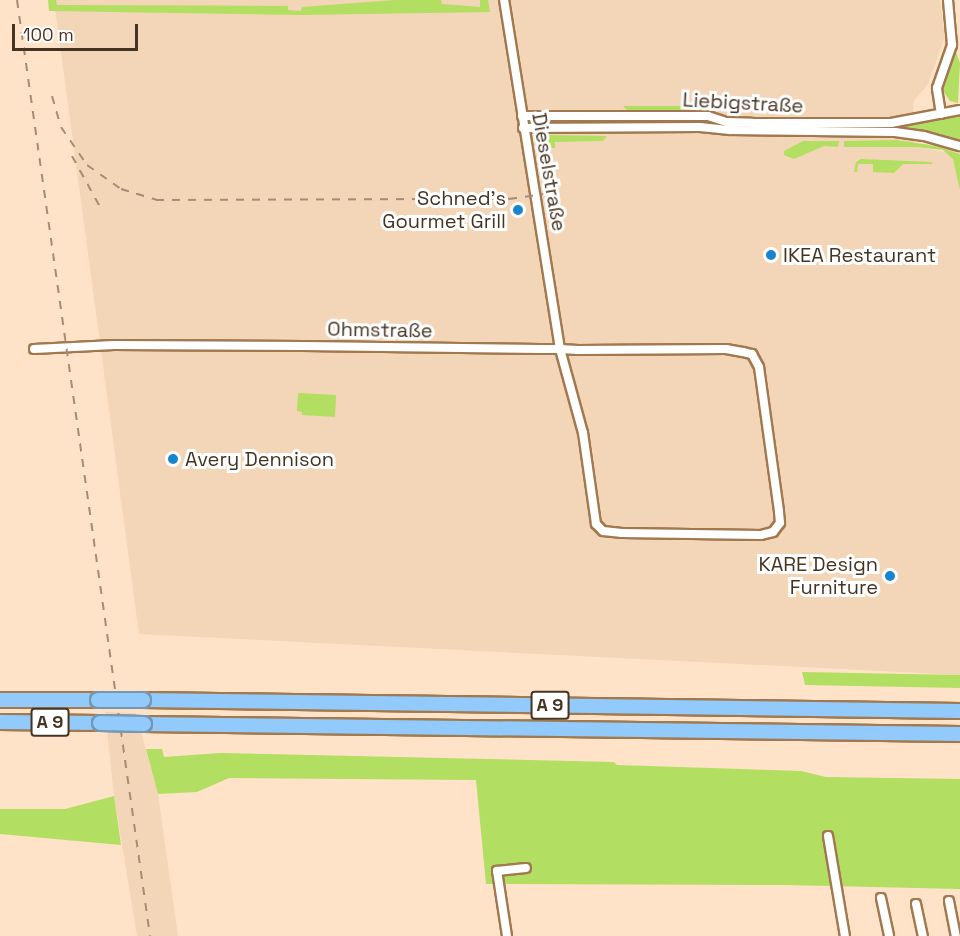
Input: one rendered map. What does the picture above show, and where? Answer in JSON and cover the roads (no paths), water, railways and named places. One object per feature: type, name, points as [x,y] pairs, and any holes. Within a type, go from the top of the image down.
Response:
[{"type":"highway","name":"A 9","points":[[0,700],[960,711]]},
{"type":"highway","name":"A 9","points":[[0,722],[960,734]]},
{"type":"street","name":"Dieselstraße","points":[[504,0],[560,349],[582,433],[594,519],[599,529],[622,533],[767,534],[778,528],[780,523],[759,367],[752,354],[726,349]]},
{"type":"street","points":[[941,114],[937,88],[952,45],[948,0]]},
{"type":"street","name":"Liebigstraße","points":[[522,116],[708,116],[727,122],[842,123],[903,122],[960,110]]},
{"type":"street","name":"Liebigstraße","points":[[523,128],[689,127],[730,130],[895,132],[924,136],[960,146]]},
{"type":"street","name":"Ohmstraße","points":[[34,349],[99,348],[114,345],[726,349]]},
{"type":"street","points":[[828,836],[845,936]]},
{"type":"street","points":[[507,936],[497,871],[526,868]]},
{"type":"street","points":[[881,898],[889,936]]},
{"type":"street","points":[[949,901],[956,936]]},
{"type":"street","points":[[916,904],[923,936]]},
{"type":"railway","points":[[17,0],[150,936]]},
{"type":"railway","points":[[52,96],[61,127],[87,165],[121,189],[156,200],[509,199],[545,194]]},
{"type":"railway","points":[[72,156],[100,207]]},
{"type":"place","name":"Schned's Gourmet Grill","points":[[518,210]]},
{"type":"place","name":"IKEA Restaurant","points":[[771,255]]},
{"type":"place","name":"Avery Dennison","points":[[173,459]]},
{"type":"place","name":"KARE Design Furniture","points":[[890,576]]}]
